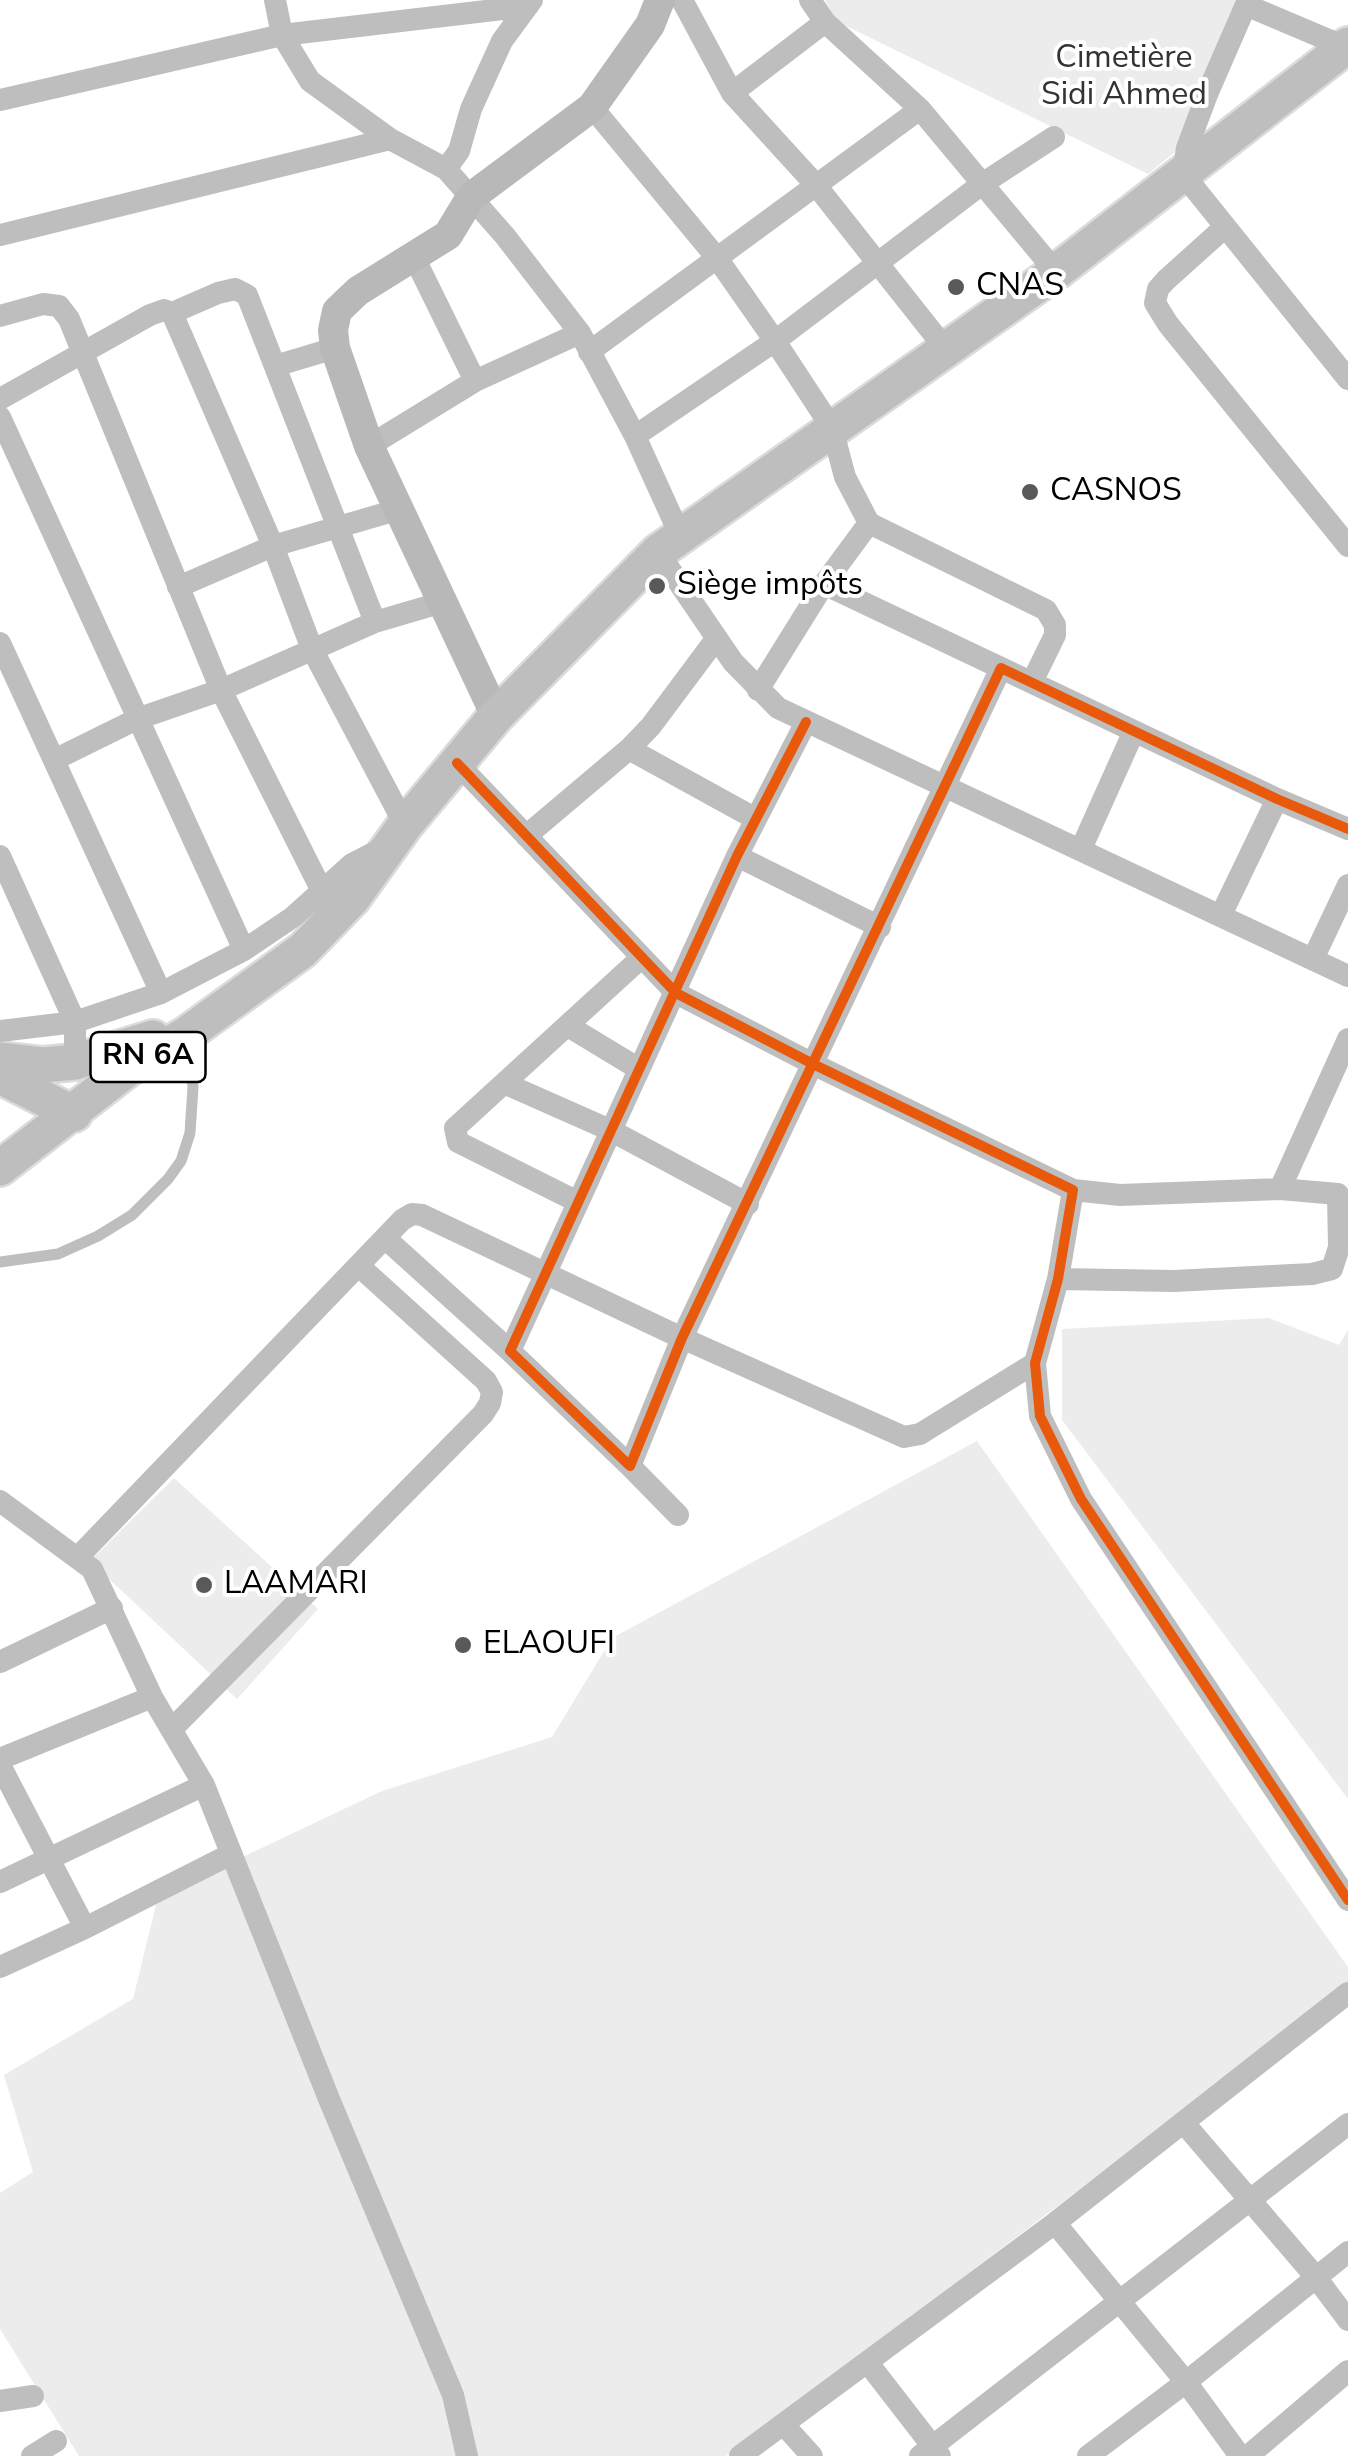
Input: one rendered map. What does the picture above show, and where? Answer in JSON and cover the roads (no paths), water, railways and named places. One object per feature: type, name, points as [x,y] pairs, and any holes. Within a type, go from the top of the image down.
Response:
[{"type":"main road","points":[[0,1060],[43,1065],[75,1062],[140,1044],[226,1005],[303,950],[352,900],[398,834],[496,716],[669,543],[1056,272],[1347,46]]},
{"type":"main road","name":"RN 6A","points":[[0,1168],[129,1068],[187,1034],[226,1005]]},
{"type":"main road","points":[[0,1076],[74,1114]]},
{"type":"street","points":[[276,0],[282,35],[310,80],[390,139],[446,169],[584,343],[635,436],[669,543],[716,639],[758,690],[778,708],[806,722],[1348,976]]},
{"type":"street","points":[[496,716],[368,446],[335,348],[337,311],[358,290],[448,235],[471,197],[592,107],[650,25],[660,0]]},
{"type":"street","points":[[682,0],[732,93],[815,184],[944,347]]},
{"type":"street","points":[[810,0],[825,22],[920,109],[1056,272]]},
{"type":"street","points":[[1347,46],[1247,2],[1197,121],[1184,174],[1348,380]]},
{"type":"street","points":[[0,100],[282,35],[530,3]]},
{"type":"street","points":[[446,169],[459,151],[471,109],[502,42],[530,3]]},
{"type":"street","points":[[732,93],[825,22]]},
{"type":"street","points":[[592,107],[717,258],[775,341],[832,428],[845,477],[869,523],[1046,610],[1056,625],[1054,636],[1032,682]]},
{"type":"street","points":[[368,446],[476,381],[584,343],[717,258],[920,109]]},
{"type":"street","points":[[635,436],[775,341],[982,184],[1054,137]]},
{"type":"street","points":[[0,235],[390,139]]},
{"type":"street","points":[[1225,227],[1166,280],[1155,303],[1348,546]]},
{"type":"street","points":[[414,258],[476,381]]},
{"type":"street","points":[[0,399],[150,315],[164,310],[172,313],[234,289],[247,295],[375,622]]},
{"type":"street","points":[[0,316],[43,304],[58,306],[69,318],[220,690],[321,889]]},
{"type":"street","points":[[0,1031],[76,1022],[161,993],[244,950],[293,917],[352,864],[398,834],[312,649],[273,546],[172,313]]},
{"type":"street","points":[[276,366],[335,348]]},
{"type":"street","points":[[0,416],[244,950]]},
{"type":"street","points":[[178,588],[273,546],[400,509]]},
{"type":"street","points":[[758,690],[824,584],[869,523]]},
{"type":"street","points":[[824,584],[1348,829]]},
{"type":"street","points":[[54,760],[137,720],[220,690],[375,622],[443,602]]},
{"type":"street","points":[[526,836],[629,748],[668,704],[716,639]]},
{"type":"street","points":[[0,643],[161,993]]},
{"type":"street","points":[[630,1466],[682,1338],[1001,668]]},
{"type":"street","points":[[510,1351],[737,856],[806,722]]},
{"type":"street","points":[[1081,849],[1134,731]]},
{"type":"street","points":[[629,748],[756,819]]},
{"type":"street","points":[[457,763],[676,992],[1073,1190],[1138,1194],[1280,1189],[1343,1194],[1339,1247],[1332,1269],[1324,1272],[1174,1281],[1058,1278]]},
{"type":"street","points":[[1221,915],[1277,799]]},
{"type":"street","points":[[0,856],[8,897],[76,1022],[75,1062]]},
{"type":"street","points":[[737,856],[880,927]]},
{"type":"street","points":[[1313,958],[1348,885]]},
{"type":"street","points":[[578,1202],[458,1142],[455,1128],[640,958]]},
{"type":"street","points":[[568,1026],[639,1069]]},
{"type":"street","points":[[1280,1189],[1348,1038]]},
{"type":"street","points":[[506,1084],[610,1130],[748,1204]]},
{"type":"street","points":[[1073,1190],[1058,1278],[1034,1363],[1040,1416],[1081,1500],[1348,1900]]},
{"type":"street","points":[[78,1557],[412,1214],[422,1215],[904,1438],[920,1434],[1034,1363]]},
{"type":"street","points":[[385,1238],[510,1351],[678,1515]]},
{"type":"street","points":[[173,1728],[484,1414],[490,1403],[492,1392],[486,1381],[359,1266]]},
{"type":"street","points":[[0,1501],[92,1569],[152,1697],[204,1785],[453,2395],[467,2456]]},
{"type":"street","points":[[0,1662],[112,1608]]},
{"type":"street","points":[[84,1928],[0,1762],[152,1697]]},
{"type":"street","points":[[0,1882],[204,1785]]},
{"type":"street","points":[[0,1967],[232,1854]]},
{"type":"street","points":[[740,2456],[1055,2223],[1348,1993]]},
{"type":"street","points":[[1183,2122],[1348,2320]]},
{"type":"street","points":[[868,2363],[931,2453],[1348,2124]]},
{"type":"street","points":[[1055,2223],[1186,2382],[1240,2456]]},
{"type":"street","points":[[1088,2456],[1348,2252]]},
{"type":"street","points":[[1248,2456],[1348,2370]]},
{"type":"street","points":[[0,2401],[33,2396]]},
{"type":"street","points":[[784,2425],[812,2456]]},
{"type":"street","points":[[32,2456],[56,2442]]},
{"type":"lane","points":[[0,1262],[58,1254],[98,1236],[132,1215],[168,1179],[181,1160],[190,1134],[193,1087],[187,1034]]},
{"type":"place","name":"CNAS","points":[[956,287]]},
{"type":"place","name":"CASNOS","points":[[1030,492]]},
{"type":"place","name":"Siège impôts","points":[[657,586]]},
{"type":"place","name":"LAAMARI","points":[[204,1585]]},
{"type":"place","name":"ELAOUFI","points":[[463,1645]]},
{"type":"park label","name":"Cimetière Sidi Ahmed","points":[[1124,78]]}]
